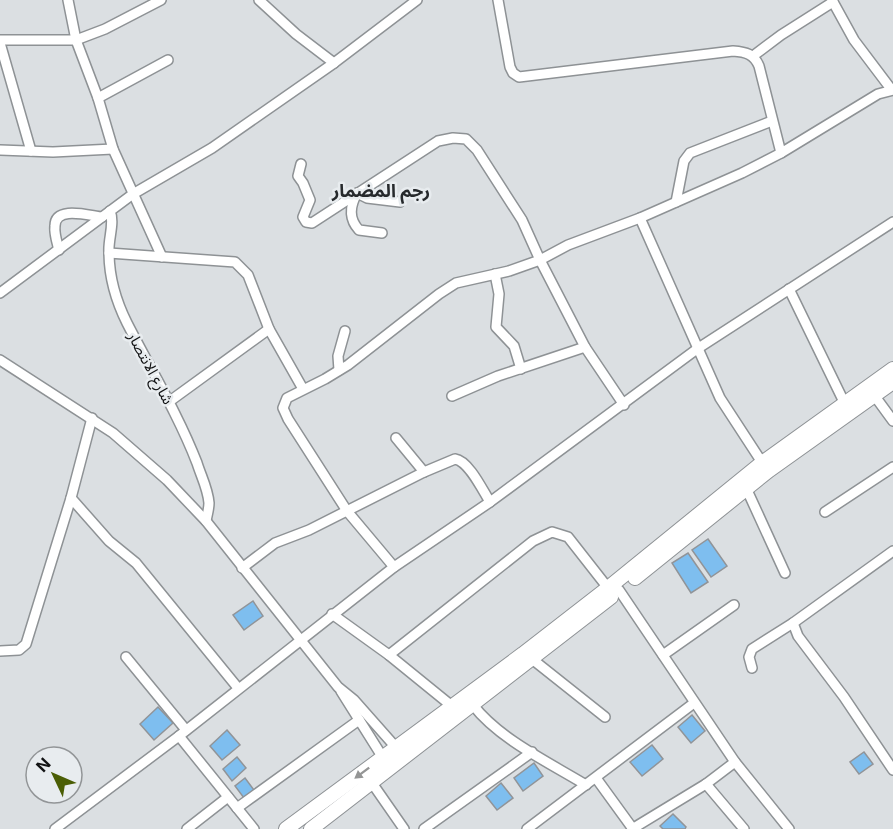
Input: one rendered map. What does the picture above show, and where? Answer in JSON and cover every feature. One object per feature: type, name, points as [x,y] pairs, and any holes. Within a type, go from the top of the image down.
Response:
[{"type":"street","points":[[68,0],[76,40],[98,98],[113,149],[162,257]]},
{"type":"street","points":[[31,151],[0,41],[76,40],[98,32],[161,0]]},
{"type":"street","points":[[259,0],[296,34],[334,63]]},
{"type":"street","points":[[0,293],[133,194],[212,148],[334,63],[417,0]]},
{"type":"street","points":[[498,0],[510,67],[519,77],[734,51],[748,53],[753,56],[759,66],[781,153]]},
{"type":"street","points":[[394,567],[347,511],[285,413],[283,408],[286,398],[339,370],[448,287],[467,279],[495,274],[540,260],[742,173],[781,153],[878,94],[892,89],[854,40],[832,1],[753,56]]},
{"type":"street","points":[[98,98],[168,60]]},
{"type":"street","points":[[676,202],[684,161],[690,153],[772,121]]},
{"type":"street","points":[[301,164],[298,176],[310,200],[303,217],[306,222],[312,223],[438,141],[453,138],[466,139],[477,150],[510,198],[585,347],[624,405]]},
{"type":"street","points":[[0,150],[53,152],[113,149]]},
{"type":"street","points":[[357,193],[367,198],[400,202]]},
{"type":"street","points":[[357,193],[351,209],[353,224],[358,230],[382,233]]},
{"type":"street","points":[[59,250],[55,226],[60,215],[106,214]]},
{"type":"street","name":"شارع الانتصار","points":[[106,214],[112,220],[110,273],[126,321],[170,401],[185,434],[206,490],[209,511],[206,521]]},
{"type":"street","points":[[640,218],[698,349],[732,418],[765,467]]},
{"type":"street","points":[[55,829],[394,567],[490,502],[698,349],[893,222]]},
{"type":"street","points":[[109,253],[235,262],[248,275],[269,329],[303,389]]},
{"type":"street","points":[[495,274],[498,294],[496,327],[514,346],[521,369]]},
{"type":"street","points":[[789,290],[844,402]]},
{"type":"street","points":[[170,401],[269,329]]},
{"type":"street","points":[[339,370],[338,356],[345,331]]},
{"type":"street","points":[[452,396],[498,376],[585,347]]},
{"type":"street","points":[[0,360],[113,433],[156,470],[206,521],[338,687],[386,763]]},
{"type":"street","points":[[286,829],[473,705],[844,402],[893,369]]},
{"type":"street","points":[[400,753],[453,707],[747,490],[765,467],[893,382]]},
{"type":"street","points":[[874,395],[893,421]]},
{"type":"street","points":[[0,651],[12,652],[26,644],[71,498],[92,418]]},
{"type":"street","points":[[396,438],[424,472]]},
{"type":"street","points":[[242,568],[275,543],[309,530],[424,472],[451,461],[460,460],[466,465],[490,502]]},
{"type":"street","points":[[825,512],[893,467]]},
{"type":"street","points":[[747,490],[784,573]]},
{"type":"street","points":[[71,498],[110,541],[136,562],[238,688]]},
{"type":"street","points":[[389,655],[533,541],[552,532],[568,537],[614,589],[663,655],[735,762],[789,829]]},
{"type":"street","points":[[752,668],[749,653],[752,649],[793,623],[893,551]]},
{"type":"street","points":[[663,655],[734,605]]},
{"type":"street","points":[[332,614],[389,655],[453,707]]},
{"type":"street","points":[[793,623],[798,636],[844,697],[893,770]]},
{"type":"street","points":[[126,657],[254,829]]},
{"type":"street","points":[[532,659],[605,717]]},
{"type":"street","points":[[338,687],[354,700],[400,753]]},
{"type":"street","points":[[527,829],[694,703]]},
{"type":"street","points":[[473,705],[491,723],[532,752],[586,785]]},
{"type":"street","points":[[237,807],[359,720]]},
{"type":"street","points":[[424,829],[532,752]]},
{"type":"street","points":[[596,778],[633,829],[706,784],[735,762]]},
{"type":"street","points":[[311,829],[372,783],[386,763]]},
{"type":"street","points":[[372,783],[404,829]]},
{"type":"street","points":[[706,784],[744,829]]},
{"type":"street","points":[[187,829],[228,797]]},
{"type":"street","points":[[439,820],[445,829]]},
{"type":"building","points":[[708,539],[727,566],[711,577],[692,550]]},
{"type":"building","points":[[688,553],[708,582],[691,593],[672,563]]},
{"type":"building","points":[[253,601],[263,616],[244,630],[233,615]]},
{"type":"building","points":[[158,707],[173,723],[154,740],[140,724]]},
{"type":"building","points":[[692,715],[705,731],[691,743],[678,727]]},
{"type":"building","points":[[227,730],[240,745],[222,760],[210,746]]},
{"type":"building","points":[[652,745],[663,759],[642,776],[630,762]]},
{"type":"building","points":[[864,752],[873,764],[859,774],[850,762]]},
{"type":"building","points":[[237,757],[246,768],[232,781],[223,769]]},
{"type":"building","points":[[534,763],[543,776],[523,791],[514,778]]},
{"type":"building","points":[[245,778],[254,790],[244,798],[235,786]]},
{"type":"building","points":[[501,783],[513,798],[497,810],[486,796]]},
{"type":"building","points":[[673,814],[686,827],[685,829],[663,829],[660,826]]},
{"type":"district","name":"رجم المضمار","points":[[381,190]]}]
